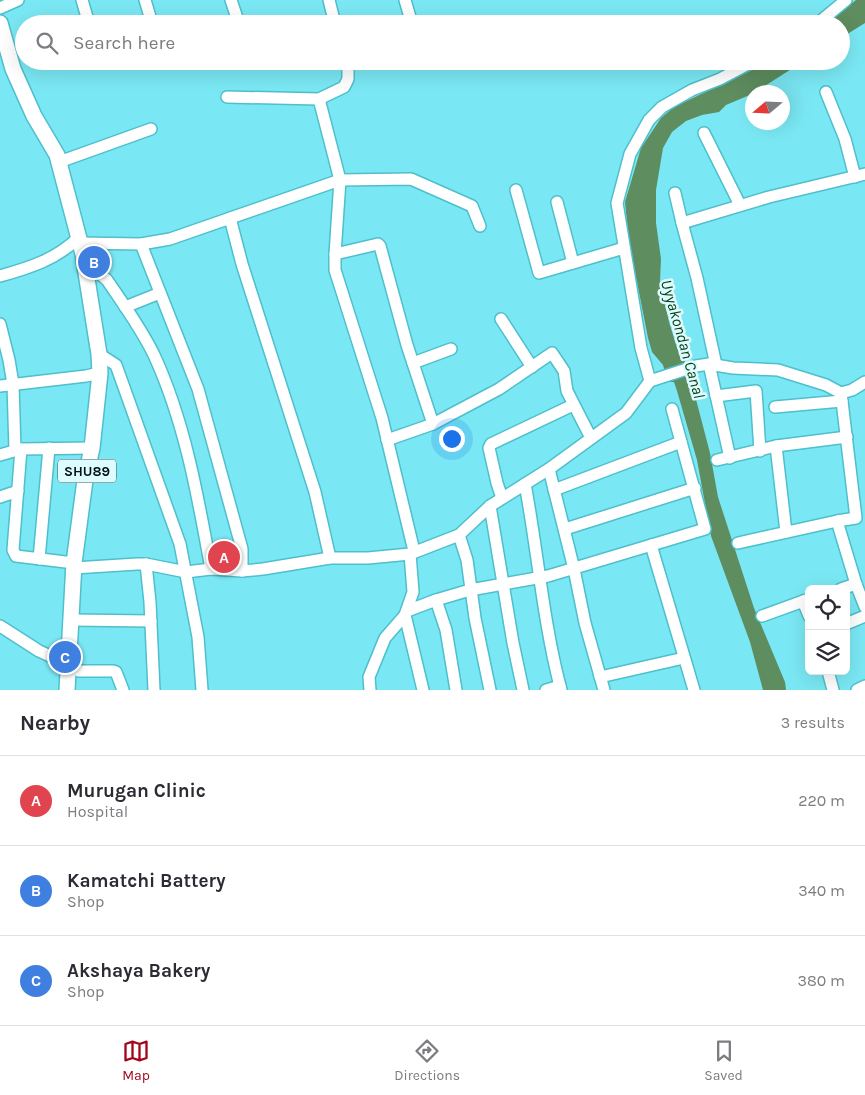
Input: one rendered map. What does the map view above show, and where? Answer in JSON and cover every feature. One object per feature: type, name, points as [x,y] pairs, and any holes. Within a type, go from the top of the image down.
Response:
[{"type":"main road","name":"SHU89","points":[[1,30],[13,69],[34,116],[58,155],[80,245],[99,354],[100,372],[92,448],[85,480],[74,566],[67,690]]},
{"type":"street","points":[[0,8],[18,0]]},
{"type":"street","points":[[82,0],[86,15]]},
{"type":"street","points":[[145,0],[150,15]]},
{"type":"street","points":[[231,0],[236,15]]},
{"type":"street","points":[[329,0],[333,15]]},
{"type":"street","points":[[405,0],[409,15]]},
{"type":"street","points":[[828,15],[846,0]]},
{"type":"street","points":[[227,98],[319,99],[344,87],[348,79],[347,70]]},
{"type":"street","points":[[650,381],[641,348],[617,203],[630,154],[649,120],[662,107],[692,90],[737,70]]},
{"type":"street","points":[[682,223],[740,205],[860,175],[826,92]]},
{"type":"street","points":[[319,99],[340,180],[335,254],[336,270],[387,440],[412,553],[414,592],[406,613],[385,638],[369,677],[370,690]]},
{"type":"street","points":[[59,162],[151,128]]},
{"type":"street","points":[[704,133],[740,205]]},
{"type":"street","points":[[0,276],[28,268],[80,245],[141,244],[170,239],[340,180],[411,179],[472,206],[480,226]]},
{"type":"street","points":[[516,190],[539,272],[624,248]]},
{"type":"street","points":[[675,193],[697,278],[713,365],[716,396],[730,458]]},
{"type":"street","points":[[557,202],[573,263]]},
{"type":"street","points":[[230,218],[242,264],[315,492],[330,558]]},
{"type":"street","points":[[141,244],[198,389],[242,549],[242,571]]},
{"type":"street","points":[[335,254],[378,244],[380,246],[413,363],[433,424]]},
{"type":"street","points":[[80,245],[139,327],[154,356],[188,454],[211,569]]},
{"type":"street","points":[[125,307],[160,293]]},
{"type":"street","points":[[501,319],[532,367]]},
{"type":"street","points":[[0,324],[13,384],[18,449],[18,491],[13,550],[16,556],[74,566],[146,564],[186,572],[211,569],[242,571],[330,558],[368,558],[412,553],[459,535],[490,506],[549,469],[626,413],[650,381],[692,368],[713,365],[778,370],[826,385],[841,397],[861,517],[738,544]]},
{"type":"street","points":[[413,363],[451,349]]},
{"type":"street","points":[[387,440],[433,424],[498,389],[552,353],[564,371],[567,391],[591,438]]},
{"type":"street","points":[[99,354],[116,365],[171,518],[186,572],[198,637],[202,690]]},
{"type":"street","points":[[0,386],[86,376],[100,372]]},
{"type":"street","points":[[775,407],[841,397],[865,382]]},
{"type":"street","points":[[716,396],[756,391],[760,450]]},
{"type":"street","points":[[502,498],[489,448],[491,444],[573,405]]},
{"type":"street","points":[[406,613],[436,600],[470,590],[539,578],[574,569],[705,529],[672,409]]},
{"type":"street","points":[[717,460],[776,446],[847,437]]},
{"type":"street","points":[[554,490],[681,442]]},
{"type":"street","points":[[776,446],[786,532]]},
{"type":"street","points":[[39,559],[49,448]]},
{"type":"street","points":[[0,455],[18,449],[92,448]]},
{"type":"street","points":[[549,469],[565,530],[585,623],[604,690]]},
{"type":"street","points":[[525,484],[536,543],[546,621],[561,688],[546,690]]},
{"type":"street","points":[[565,530],[695,488]]},
{"type":"street","points":[[0,496],[18,491]]},
{"type":"street","points":[[490,506],[513,643],[523,690]]},
{"type":"street","points":[[837,521],[865,607]]},
{"type":"street","points":[[459,535],[467,560],[470,590],[490,690]]},
{"type":"street","points":[[651,545],[694,690]]},
{"type":"street","points":[[146,564],[154,690]]},
{"type":"street","points":[[850,586],[856,584]]},
{"type":"street","points":[[436,600],[446,630],[456,690]]},
{"type":"street","points":[[762,616],[805,600]]},
{"type":"street","points":[[406,613],[424,690]]},
{"type":"street","points":[[850,622],[865,616]]},
{"type":"street","points":[[71,620],[151,621]]},
{"type":"street","points":[[0,626],[39,651],[79,671],[116,672],[123,690]]},
{"type":"street","points":[[600,677],[684,658]]},
{"type":"street","points":[[829,675],[833,690]]},
{"type":"street","points":[[857,690],[865,686]]},
{"type":"shaded area","points":[[856,0],[865,0],[865,23],[850,32],[850,15],[837,15]]},
{"type":"shaded area","points":[[752,70],[790,70],[766,85],[745,85],[745,97],[726,105],[719,112],[702,115],[686,121],[672,132],[663,148],[656,190],[656,223],[661,259],[660,282],[669,322],[677,348],[685,362],[692,384],[710,453],[718,497],[754,608],[785,682],[786,690],[763,690],[750,642],[711,536],[697,460],[677,391],[674,382],[668,382],[663,365],[652,352],[648,338],[629,241],[625,202],[641,148],[661,118],[674,107]]},
{"type":"place","name":"Kamatchi Battery","points":[[94,262]]},
{"type":"place","name":"Murugan Clinic","points":[[224,557]]},
{"type":"place","name":"Akshaya Bakery","points":[[65,657]]},
{"type":"water label","name":"Uyyakondan Canal","points":[[683,339]]}]
